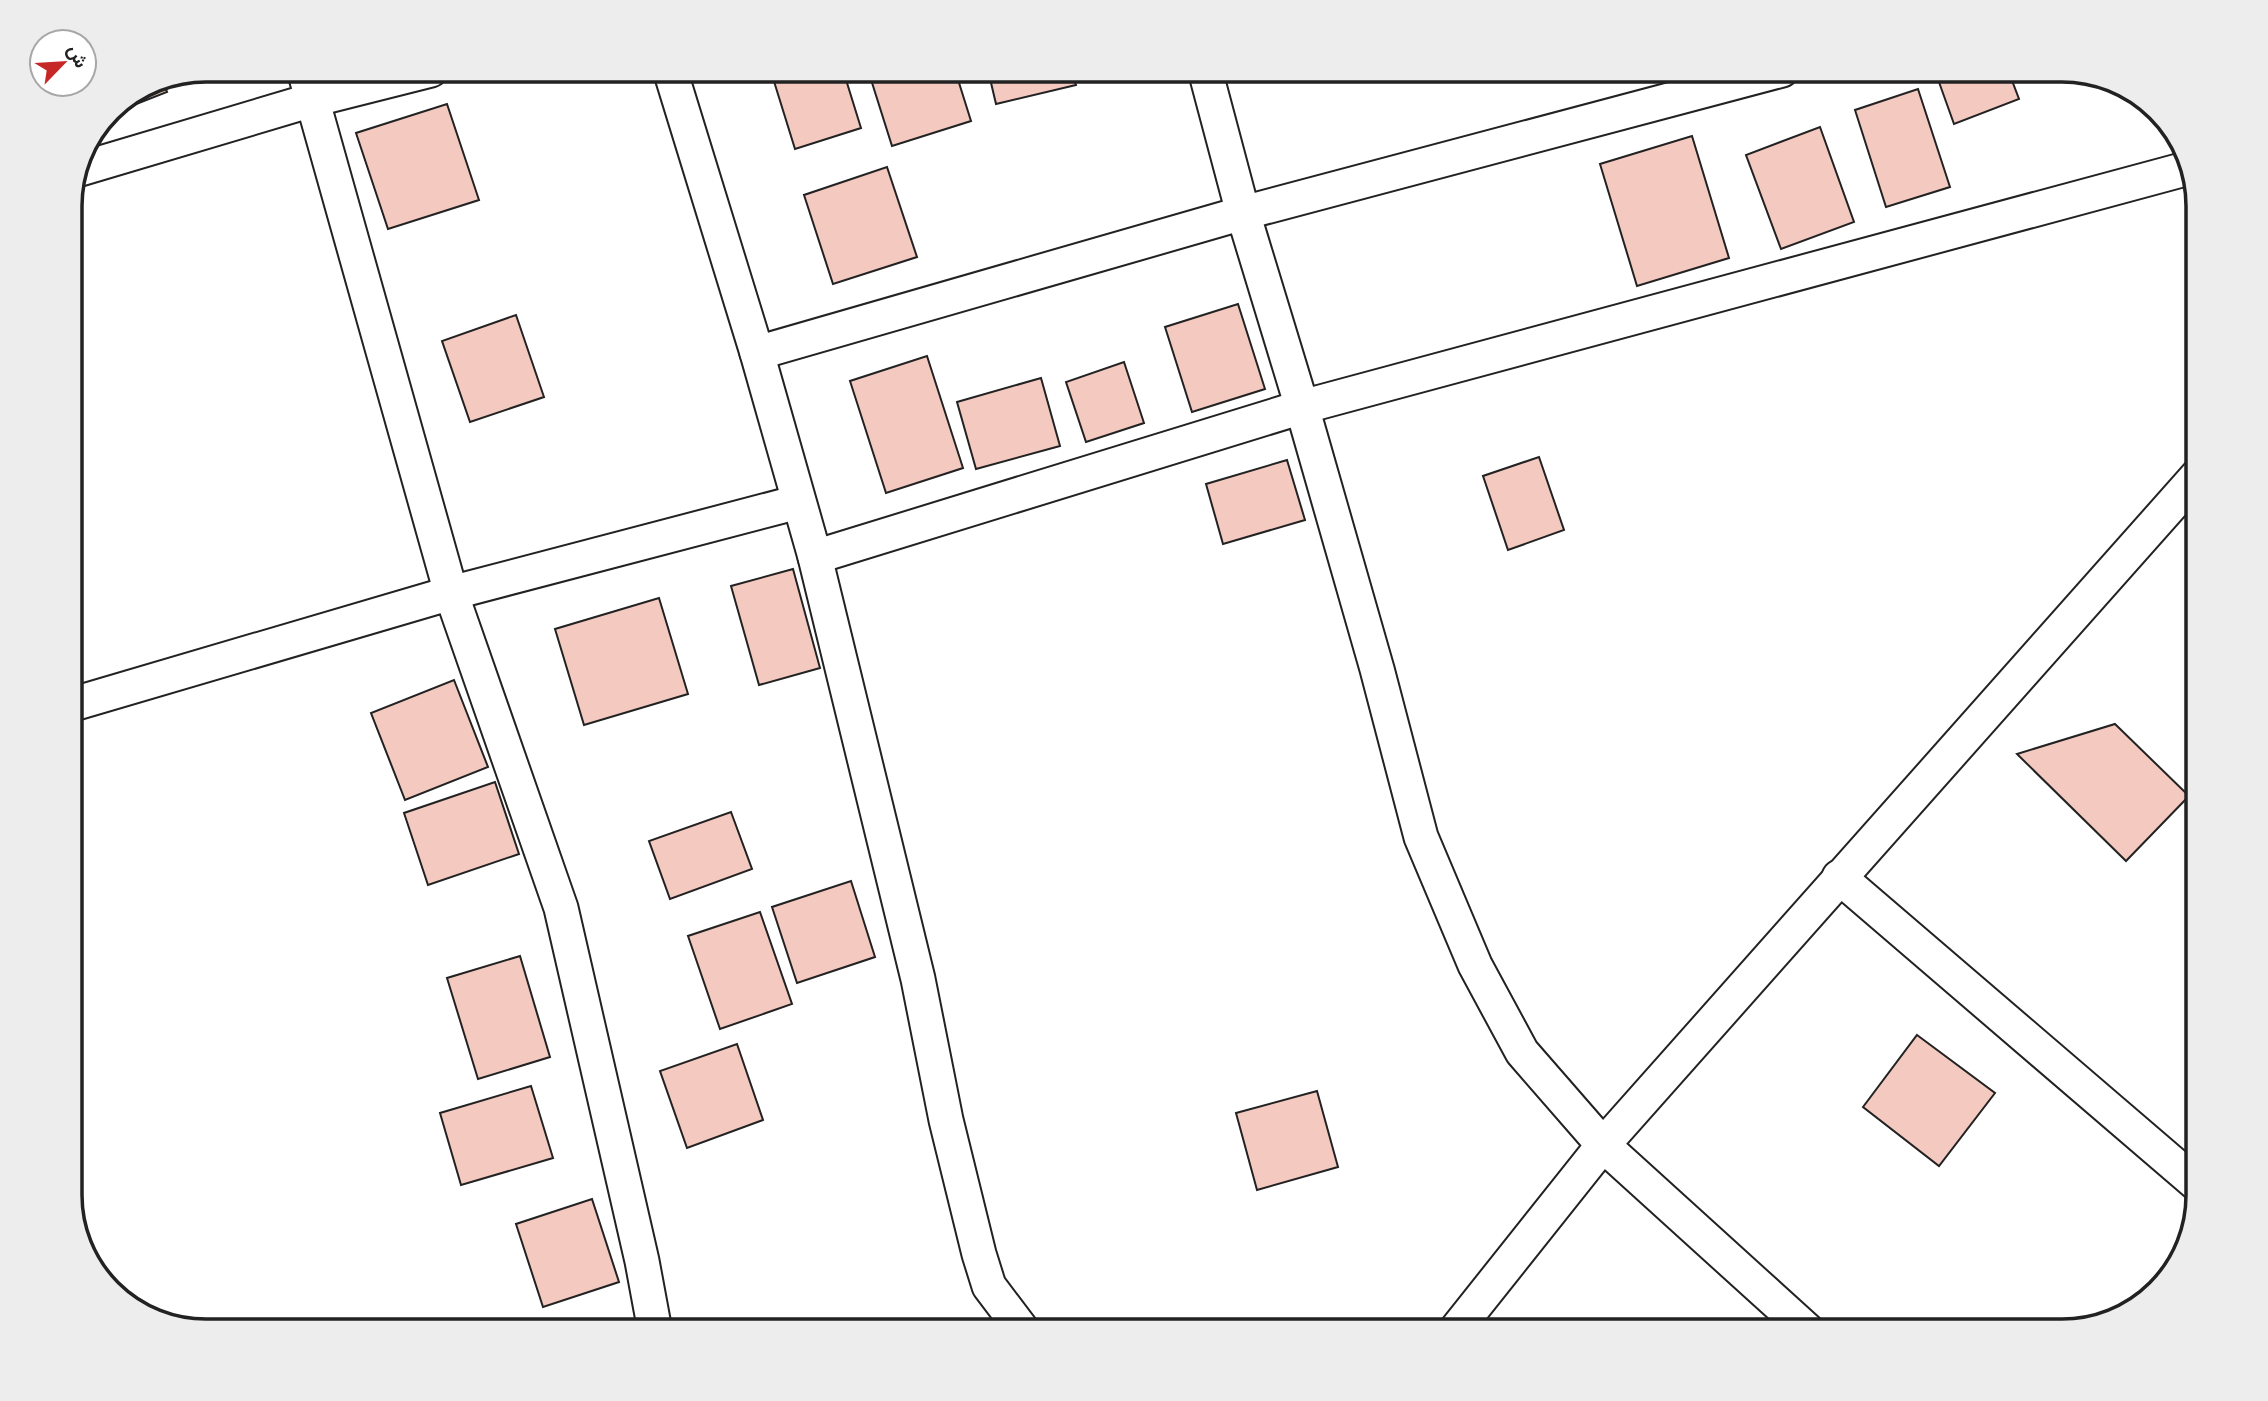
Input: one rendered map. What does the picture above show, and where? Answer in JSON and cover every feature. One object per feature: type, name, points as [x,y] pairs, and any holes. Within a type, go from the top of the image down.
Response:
[{"type":"street","points":[[1208,82],[1242,213],[1302,407],[1377,669],[1421,837],[1475,965],[1522,1052],[1603,1145],[1794,1319]]},
{"type":"street","points":[[758,353],[1242,213],[1736,82]]},
{"type":"street","points":[[674,83],[758,353],[815,557],[918,979],[946,1120],[979,1254],[989,1286],[1013,1319]]},
{"type":"street","points":[[89,165],[308,85],[451,593],[561,908],[642,1261],[653,1319]]},
{"type":"street","points":[[815,557],[1302,407],[2180,170]]},
{"type":"street","points":[[1465,1319],[1603,1145],[2185,489]]},
{"type":"street","points":[[83,701],[451,593],[798,502]]},
{"type":"street","points":[[1839,877],[2186,1175]]},
{"type":"building","points":[[1939,82],[2013,82],[2019,99],[1954,124]]},
{"type":"building","points":[[774,83],[847,83],[861,128],[795,149]]},
{"type":"building","points":[[872,83],[959,83],[971,121],[892,146]]},
{"type":"building","points":[[991,83],[1075,83],[1076,85],[996,104]]},
{"type":"building","points":[[166,89],[167,92],[137,104]]},
{"type":"building","points":[[1918,89],[1950,187],[1886,207],[1855,110]]},
{"type":"building","points":[[447,104],[479,200],[388,229],[356,133]]},
{"type":"building","points":[[1820,127],[1854,222],[1781,249],[1746,155]]},
{"type":"building","points":[[1692,136],[1729,258],[1637,286],[1600,164]]},
{"type":"building","points":[[887,167],[917,257],[833,284],[804,195]]},
{"type":"building","points":[[1238,304],[1265,389],[1192,412],[1165,327]]},
{"type":"building","points":[[516,315],[544,397],[470,422],[442,341]]},
{"type":"building","points":[[927,356],[963,468],[886,493],[850,381]]},
{"type":"building","points":[[1124,362],[1144,423],[1086,442],[1066,382]]},
{"type":"building","points":[[1041,378],[1060,446],[976,469],[957,402]]},
{"type":"building","points":[[1539,457],[1564,530],[1508,550],[1483,476]]},
{"type":"building","points":[[1287,460],[1305,520],[1223,544],[1206,484]]},
{"type":"building","points":[[793,569],[820,668],[759,685],[731,586]]},
{"type":"building","points":[[659,598],[688,694],[584,725],[555,629]]},
{"type":"building","points":[[454,680],[488,767],[405,800],[371,713]]},
{"type":"building","points":[[2115,724],[2186,793],[2186,800],[2126,861],[2017,754]]},
{"type":"building","points":[[495,782],[519,854],[428,885],[404,813]]},
{"type":"building","points":[[731,812],[752,869],[670,899],[649,841]]},
{"type":"building","points":[[851,881],[875,957],[797,983],[772,907]]},
{"type":"building","points":[[760,912],[792,1004],[720,1029],[688,936]]},
{"type":"building","points":[[520,956],[550,1057],[478,1079],[447,978]]},
{"type":"building","points":[[1917,1035],[1995,1093],[1939,1166],[1863,1107]]},
{"type":"building","points":[[737,1044],[763,1120],[687,1148],[660,1071]]},
{"type":"building","points":[[531,1086],[553,1158],[461,1185],[440,1113]]},
{"type":"building","points":[[1317,1091],[1338,1167],[1257,1190],[1236,1113]]},
{"type":"building","points":[[592,1199],[619,1282],[543,1307],[516,1224]]}]
